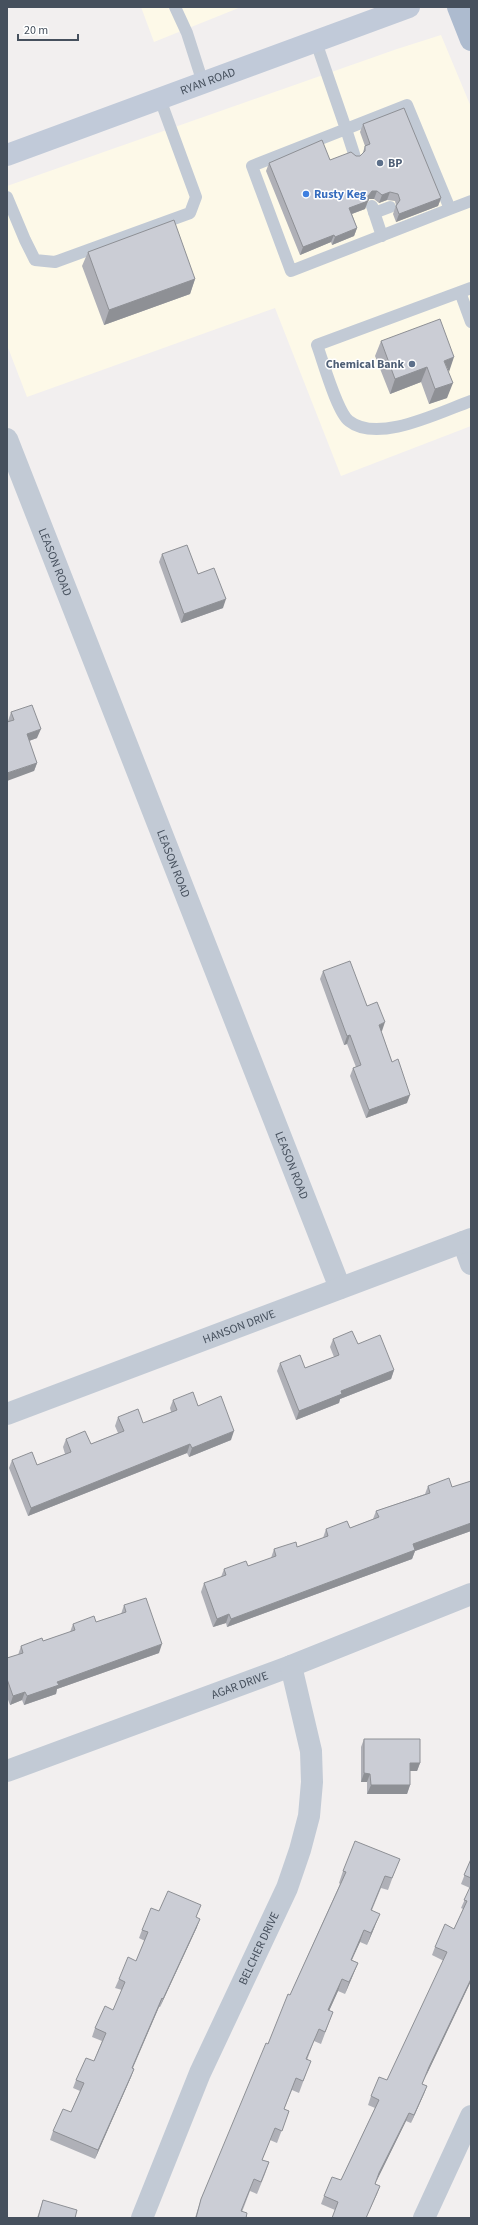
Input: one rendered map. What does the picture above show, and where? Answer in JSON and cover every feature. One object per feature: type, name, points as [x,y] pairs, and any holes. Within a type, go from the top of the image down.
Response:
[{"type":"main road","name":"RYAN ROAD","points":[[7,155],[409,7]]},
{"type":"main road","points":[[458,7],[471,40]]},
{"type":"street","name":"LEASON ROAD","points":[[7,439],[340,1288]]},
{"type":"street","name":"HANSON DRIVE","points":[[7,1414],[467,1241]]},
{"type":"street","points":[[467,1241],[471,1264]]},
{"type":"street","name":"AGAR DRIVE","points":[[7,1771],[290,1666],[471,1594]]},
{"type":"street","name":"BELCHER DRIVE","points":[[142,2218],[200,2073],[287,1888],[300,1850],[309,1816],[312,1782],[311,1751],[290,1666]]},
{"type":"street","points":[[424,2218],[471,2116]]},
{"type":"lane","points":[[175,7],[187,33],[203,83]]},
{"type":"lane","points":[[316,42],[355,157]]},
{"type":"lane","points":[[7,197],[35,260],[55,262],[190,213],[196,197],[160,99]]},
{"type":"lane","points":[[450,210],[436,188],[414,136],[407,106],[252,166],[291,271],[450,210],[471,201]]},
{"type":"lane","points":[[382,236],[373,209],[390,207]]},
{"type":"lane","points":[[471,322],[466,290],[317,345],[338,405],[348,421],[360,427],[377,431],[393,429],[471,401]]},
{"type":"shaded area","points":[[141,7],[241,7],[154,42]]},
{"type":"shaded area","points":[[441,35],[471,107],[471,426],[341,476],[275,308],[27,397],[7,345],[7,186],[397,49]]},
{"type":"building","points":[[404,108],[441,198],[399,214],[396,206],[400,200],[398,194],[390,192],[382,195],[377,191],[372,191],[368,196],[368,201],[349,208],[357,228],[303,247],[269,163],[322,140],[330,160],[351,152],[356,156],[360,156],[365,151],[365,146],[370,144],[363,124]]},
{"type":"building","points":[[174,220],[195,279],[109,310],[88,252]]},
{"type":"building","name":"Chemical Bank","points":[[440,319],[454,357],[444,361],[453,383],[435,389],[427,367],[395,379],[381,341]]},
{"type":"building","points":[[187,545],[198,574],[214,568],[226,599],[184,614],[162,554]]},
{"type":"building","points":[[32,705],[41,729],[27,734],[37,763],[7,773],[7,722],[14,720],[11,712]]},
{"type":"building","points":[[350,961],[367,1006],[377,1002],[385,1022],[379,1025],[392,1062],[398,1059],[410,1095],[369,1110],[353,1068],[361,1065],[350,1035],[347,1036],[323,971]]},
{"type":"building","points":[[352,1331],[358,1344],[380,1335],[394,1370],[341,1391],[342,1394],[299,1411],[280,1363],[300,1355],[305,1368],[339,1355],[333,1339]]},
{"type":"building","points":[[193,1392],[198,1406],[221,1396],[234,1431],[192,1448],[190,1444],[31,1508],[12,1460],[32,1452],[37,1465],[71,1452],[66,1439],[85,1431],[91,1444],[124,1431],[118,1417],[138,1409],[143,1423],[177,1410],[173,1400]]},
{"type":"building","points":[[449,1478],[452,1487],[471,1481],[471,1523],[413,1544],[415,1550],[231,1619],[229,1614],[217,1619],[204,1583],[226,1575],[224,1569],[246,1561],[248,1566],[276,1556],[274,1549],[296,1542],[297,1547],[328,1536],[326,1529],[347,1521],[350,1528],[379,1517],[376,1511],[430,1493],[428,1486]]},
{"type":"building","points":[[146,1598],[162,1644],[57,1682],[59,1685],[27,1696],[25,1692],[13,1696],[7,1679],[7,1658],[23,1653],[21,1646],[42,1638],[43,1641],[75,1630],[73,1624],[94,1616],[96,1622],[126,1612],[124,1605]]},
{"type":"building","points":[[364,1739],[420,1739],[420,1763],[410,1763],[410,1785],[371,1785],[370,1774],[364,1773]]},
{"type":"building","points":[[355,1841],[400,1859],[392,1878],[385,1876],[371,1910],[380,1914],[371,1933],[364,1930],[351,1960],[358,1963],[349,1982],[342,1979],[328,2010],[333,2012],[325,2032],[319,2029],[306,2059],[311,2061],[303,2081],[296,2078],[284,2109],[289,2111],[282,2131],[275,2128],[262,2160],[269,2162],[261,2182],[254,2179],[241,2211],[247,2213],[246,2218],[196,2218],[201,2199],[266,2043],[268,2044],[288,1994],[290,1995],[346,1872],[343,1871]]},
{"type":"building","points":[[471,1859],[471,1878],[464,1875]]},
{"type":"building","points":[[471,1885],[471,1979],[422,2084],[427,2086],[414,2115],[409,2113],[379,2173],[375,2184],[380,2186],[366,2218],[332,2218],[338,2202],[324,2196],[332,2177],[341,2180],[379,2100],[371,2096],[379,2077],[387,2080],[447,1952],[435,1947],[445,1924],[454,1929],[467,1901],[464,1900]]},
{"type":"building","points":[[168,1891],[201,1905],[196,1917],[200,1919],[163,1999],[162,1998],[132,2068],[134,2069],[98,2150],[53,2131],[63,2109],[71,2112],[84,2083],[76,2080],[86,2058],[94,2061],[106,2033],[95,2028],[105,2006],[113,2010],[125,1982],[119,1979],[128,1957],[136,1961],[148,1932],[142,1930],[151,1908],[159,1911]]},
{"type":"building","points":[[43,2200],[77,2210],[75,2218],[38,2218]]},
{"type":"place","name":"BP","points":[[380,163]]},
{"type":"place","name":"Rusty Keg","points":[[306,194]]},
{"type":"place","name":"Chemical Bank","points":[[412,364]]}]
